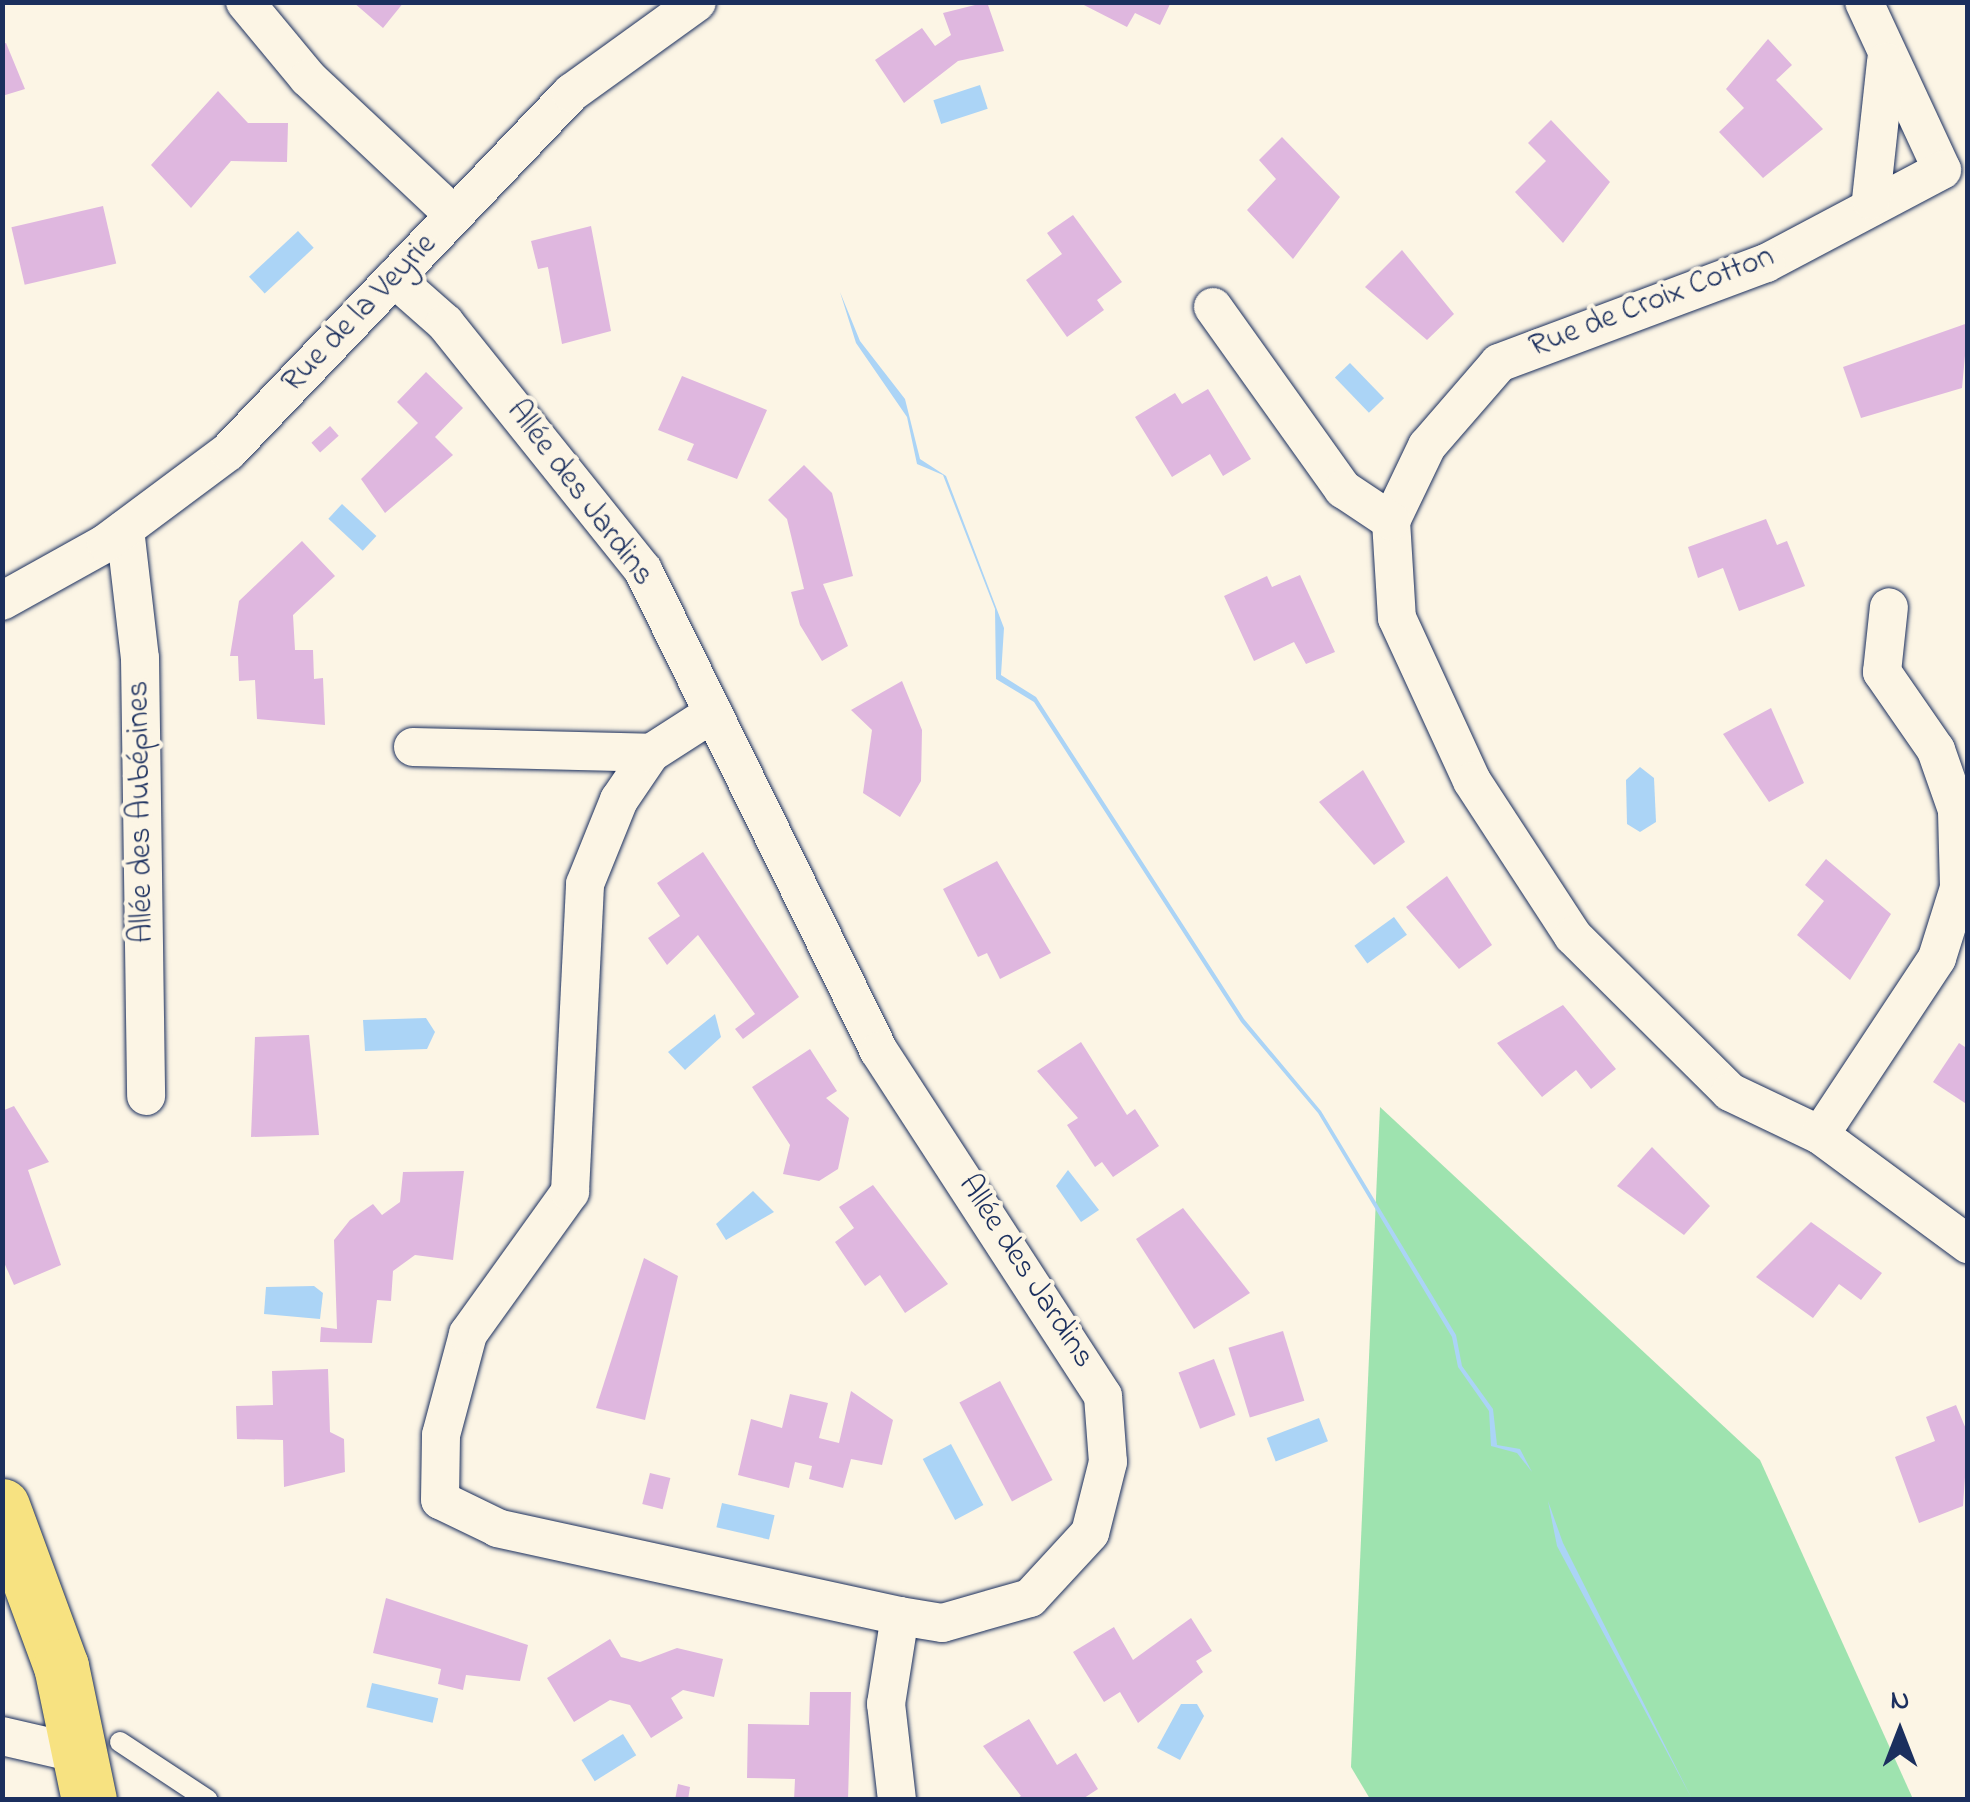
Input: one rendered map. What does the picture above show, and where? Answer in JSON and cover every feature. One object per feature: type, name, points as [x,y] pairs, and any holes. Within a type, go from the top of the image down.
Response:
[{"type":"main road","points":[[2,1506],[96,1765]]},
{"type":"street","points":[[244,2],[308,78],[454,215]]},
{"type":"street","name":"Rue de la Veyrie","points":[[2,600],[124,529],[228,452],[571,93],[697,2]]},
{"type":"street","name":"Rue de Croix Cotton","points":[[1391,521],[1428,446],[1499,363],[1766,263],[1871,200],[1955,172],[1886,62],[1864,2]]},
{"type":"street","name":"Rue de Croix Cotton","points":[[1871,200],[1886,62]]},
{"type":"street","name":"Allée des Jardins","points":[[394,278],[445,323],[644,570],[880,1051],[1103,1396],[1108,1462],[1090,1534],[1030,1598],[942,1623],[498,1528],[440,1500],[441,1435],[468,1334],[570,1192],[586,884],[619,800],[651,753]]},
{"type":"street","points":[[1213,307],[1343,489],[1391,521],[1398,618],[1472,781],[1574,936],[1730,1092],[1820,1135],[1968,1244]]},
{"type":"street","name":"Allée des Aubépines","points":[[124,529],[140,658],[146,1096]]},
{"type":"street","points":[[1820,1135],[1937,958],[1959,888],[1958,810],[1936,750],[1882,672],[1889,608]]},
{"type":"street","points":[[413,747],[651,753],[712,713]]},
{"type":"street","points":[[898,1800],[886,1704],[900,1616]]},
{"type":"street","points":[[2,1736],[96,1765]]},
{"type":"lane","points":[[96,1765],[208,1800]]},
{"type":"green space","points":[[1380,1107],[1760,1460],[1913,1799],[1370,1799],[1351,1767]]},
{"type":"water","points":[[980,85],[988,109],[941,124],[933,100]]},
{"type":"water","points":[[298,231],[314,248],[265,294],[249,277]]},
{"type":"water","points":[[840,292],[860,341],[905,399],[920,459],[946,476],[1004,628],[1001,675],[1036,697],[1244,1019],[1321,1111],[1456,1335],[1462,1366],[1493,1409],[1497,1445],[1520,1449],[1532,1472],[1517,1453],[1491,1446],[1489,1411],[1458,1367],[1452,1337],[1318,1113],[1241,1022],[1034,702],[996,679],[995,609],[943,475],[917,464],[907,417],[856,343]]},
{"type":"water","points":[[1350,363],[1384,398],[1369,413],[1335,378]]},
{"type":"water","points":[[342,504],[376,536],[363,551],[328,519]]},
{"type":"water","points":[[1640,767],[1654,778],[1656,822],[1640,832],[1627,824],[1626,780]]},
{"type":"water","points":[[1394,917],[1407,935],[1367,964],[1354,946]]},
{"type":"water","points":[[715,1014],[721,1037],[685,1070],[668,1052]]},
{"type":"water","points":[[426,1018],[435,1032],[427,1049],[365,1051],[363,1020]]},
{"type":"water","points":[[1068,1170],[1099,1210],[1081,1222],[1056,1186]]},
{"type":"water","points":[[753,1191],[774,1212],[726,1240],[716,1224]]},
{"type":"water","points":[[314,1286],[323,1293],[320,1319],[264,1314],[266,1287]]},
{"type":"water","points":[[1319,1418],[1328,1441],[1276,1461],[1267,1438]]},
{"type":"water","points":[[951,1444],[983,1505],[955,1520],[923,1459]]},
{"type":"water","points":[[1548,1501],[1563,1543],[1692,1799],[1557,1546]]},
{"type":"water","points":[[722,1503],[775,1515],[769,1540],[716,1527]]},
{"type":"water","points":[[372,1683],[438,1698],[433,1723],[366,1707]]},
{"type":"water","points":[[1181,1704],[1197,1704],[1204,1716],[1180,1760],[1157,1748]]},
{"type":"water","points":[[623,1734],[636,1755],[595,1781],[581,1760]]},
{"type":"building","points":[[353,2],[404,2],[383,28]]},
{"type":"building","points":[[987,2],[1004,51],[958,61],[904,103],[875,60],[922,28],[935,46],[951,35],[943,13]]},
{"type":"building","points":[[1078,2],[1171,2],[1160,25],[1135,13],[1127,27]]},
{"type":"building","points":[[1768,39],[1792,65],[1776,80],[1823,129],[1763,178],[1719,132],[1744,108],[1726,89]]},
{"type":"building","points":[[6,43],[25,89],[2,96],[2,44]]},
{"type":"building","points":[[218,91],[248,123],[288,123],[287,162],[231,161],[191,208],[151,165]]},
{"type":"building","points":[[1551,120],[1610,182],[1563,243],[1515,192],[1546,161],[1528,143]]},
{"type":"building","points":[[1282,137],[1340,197],[1293,259],[1247,210],[1276,179],[1259,160]]},
{"type":"building","points":[[103,206],[116,263],[25,285],[11,227]]},
{"type":"building","points":[[1073,215],[1122,282],[1097,300],[1104,310],[1067,337],[1026,280],[1062,254],[1047,233]]},
{"type":"building","points":[[591,226],[611,331],[562,344],[548,267],[538,269],[531,241]]},
{"type":"building","points":[[1402,250],[1454,314],[1427,340],[1365,287]]},
{"type":"building","points":[[1968,323],[1962,388],[1861,418],[1843,367]]},
{"type":"building","points":[[426,372],[463,408],[435,437],[453,455],[385,513],[361,479],[418,423],[397,402]]},
{"type":"building","points":[[682,376],[767,410],[737,479],[687,460],[694,444],[658,430]]},
{"type":"building","points":[[1208,389],[1251,459],[1223,476],[1210,454],[1172,477],[1135,417],[1175,393],[1182,404]]},
{"type":"building","points":[[330,426],[339,436],[320,452],[311,443]]},
{"type":"building","points":[[804,465],[832,493],[853,576],[823,584],[848,646],[822,661],[800,625],[791,592],[804,589],[787,519],[768,500]]},
{"type":"building","points":[[1766,519],[1777,545],[1787,541],[1805,586],[1739,611],[1723,568],[1698,578],[1688,547]]},
{"type":"building","points":[[302,541],[335,576],[293,615],[295,650],[313,650],[314,679],[323,678],[325,725],[257,719],[255,680],[239,681],[238,656],[230,656],[239,601]]},
{"type":"building","points":[[1300,575],[1335,652],[1306,664],[1294,642],[1254,661],[1224,596],[1267,576],[1272,587]]},
{"type":"building","points":[[902,681],[922,730],[921,781],[900,817],[863,793],[872,730],[851,710]]},
{"type":"building","points":[[1771,708],[1804,783],[1769,802],[1723,734]]},
{"type":"building","points":[[1363,770],[1405,842],[1374,865],[1319,802]]},
{"type":"building","points":[[703,852],[799,997],[743,1039],[735,1029],[755,1014],[698,935],[667,965],[648,938],[680,916],[657,883]]},
{"type":"building","points":[[1826,859],[1891,914],[1850,980],[1797,935],[1824,901],[1805,885]]},
{"type":"building","points":[[997,861],[1051,953],[1000,979],[987,953],[978,957],[943,889]]},
{"type":"building","points":[[1447,876],[1492,945],[1459,969],[1406,907]]},
{"type":"building","points":[[1563,1005],[1616,1069],[1591,1089],[1576,1070],[1542,1097],[1497,1043]]},
{"type":"building","points":[[309,1035],[319,1135],[251,1137],[255,1037]]},
{"type":"building","points":[[1081,1042],[1127,1115],[1135,1109],[1159,1146],[1113,1177],[1102,1162],[1095,1167],[1067,1125],[1078,1118],[1037,1071]]},
{"type":"building","points":[[1959,1043],[1968,1049],[1968,1105],[1933,1082]]},
{"type":"building","points":[[810,1049],[837,1091],[826,1098],[849,1118],[838,1169],[819,1181],[783,1174],[790,1145],[752,1087]]},
{"type":"building","points":[[14,1106],[49,1162],[28,1170],[61,1265],[14,1285],[2,1258],[2,1111]]},
{"type":"building","points":[[1652,1147],[1710,1206],[1684,1235],[1617,1186]]},
{"type":"building","points":[[464,1171],[453,1260],[415,1255],[393,1271],[391,1301],[377,1300],[372,1343],[320,1342],[321,1327],[337,1329],[334,1240],[350,1220],[373,1204],[382,1215],[400,1202],[403,1172]]},
{"type":"building","points":[[873,1185],[948,1284],[905,1313],[880,1275],[865,1286],[835,1242],[854,1228],[839,1207]]},
{"type":"building","points":[[1183,1208],[1250,1293],[1194,1329],[1136,1239]]},
{"type":"building","points":[[1811,1222],[1882,1273],[1861,1300],[1839,1284],[1813,1318],[1756,1277]]},
{"type":"building","points":[[644,1258],[678,1276],[645,1420],[596,1408]]},
{"type":"building","points":[[1283,1331],[1304,1401],[1250,1417],[1228,1348]]},
{"type":"building","points":[[1214,1359],[1236,1415],[1200,1429],[1179,1373]]},
{"type":"building","points":[[328,1369],[330,1432],[344,1439],[345,1472],[284,1487],[283,1440],[237,1439],[236,1406],[273,1405],[272,1371]]},
{"type":"building","points":[[1000,1381],[1053,1480],[1012,1501],[959,1403]]},
{"type":"building","points":[[851,1391],[893,1420],[882,1465],[851,1459],[843,1488],[809,1479],[812,1466],[795,1462],[789,1488],[738,1475],[751,1419],[782,1428],[790,1394],[828,1403],[819,1438],[839,1443]]},
{"type":"building","points":[[1956,1405],[1968,1434],[1963,1506],[1919,1523],[1895,1457],[1935,1441],[1926,1417]]},
{"type":"building","points":[[650,1473],[670,1478],[663,1509],[642,1504]]},
{"type":"building","points":[[386,1598],[528,1645],[520,1681],[466,1675],[463,1690],[438,1684],[441,1669],[373,1653]]},
{"type":"building","points":[[1191,1618],[1212,1651],[1196,1661],[1203,1672],[1138,1723],[1120,1692],[1104,1702],[1073,1652],[1114,1627],[1133,1660]]},
{"type":"building","points":[[610,1639],[621,1657],[640,1662],[677,1648],[723,1659],[714,1697],[683,1690],[671,1698],[683,1718],[651,1738],[630,1705],[610,1700],[574,1722],[547,1678]]},
{"type":"building","points":[[810,1692],[851,1692],[848,1800],[794,1800],[795,1779],[747,1778],[748,1724],[809,1725]]},
{"type":"building","points":[[1029,1719],[1057,1765],[1076,1753],[1098,1789],[1081,1800],[1014,1800],[1021,1796],[983,1746]]},
{"type":"building","points":[[678,1784],[690,1787],[688,1800],[675,1800]]}]
